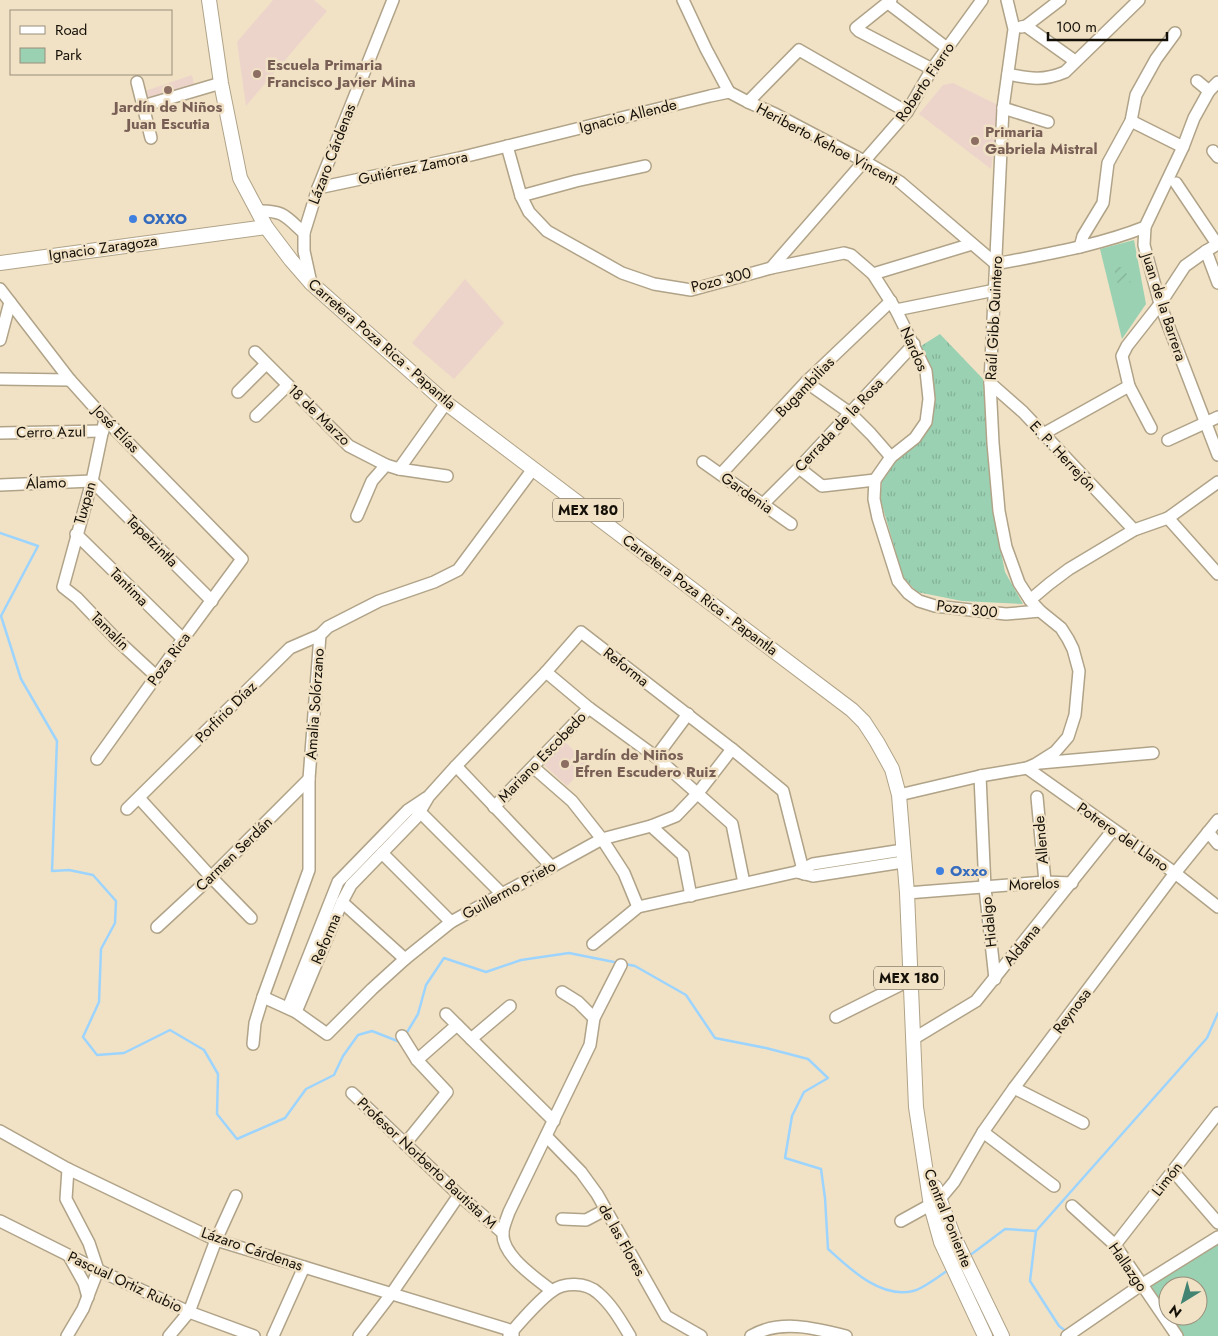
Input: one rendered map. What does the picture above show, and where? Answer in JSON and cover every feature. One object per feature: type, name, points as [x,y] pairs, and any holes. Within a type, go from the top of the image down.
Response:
[{"type":"main road","name":"Carretera Poza Rica - Papantla","points":[[209,0],[221,83],[240,178],[266,227],[311,283],[446,403],[852,710],[864,722],[877,742],[892,769],[899,795],[907,893],[916,1107],[925,1161]]},
{"type":"main road","name":"Ignacio Zaragoza","points":[[0,262],[266,227]]},
{"type":"main road","name":"Central Poniente","points":[[925,1161],[935,1203],[947,1239],[969,1286],[985,1336]]},
{"type":"main road","name":"Central Poniente","points":[[969,1286],[1002,1336]]},
{"type":"street","name":"Lázaro Cárdenas","points":[[311,283],[304,251],[304,233],[318,188],[393,0]]},
{"type":"street","points":[[683,0],[729,92],[748,102],[799,50],[907,112]]},
{"type":"street","name":"Roberto Fierro","points":[[771,268],[907,112],[932,69],[982,0]]},
{"type":"street","points":[[1006,0],[1014,29],[1026,26],[1060,0]]},
{"type":"street","points":[[1008,74],[1027,78],[1050,78],[1065,72],[1139,0]]},
{"type":"street","points":[[932,69],[856,28],[889,2],[947,48]]},
{"type":"street","points":[[1026,26],[1075,61]]},
{"type":"street","name":"Raúl Gibb Quintero","points":[[1014,29],[1003,108],[990,383],[998,511],[1006,547],[1019,583],[1030,600]]},
{"type":"street","points":[[1080,247],[1083,236],[1102,203],[1108,163],[1131,121],[1136,95],[1156,59],[1175,33]]},
{"type":"street","points":[[137,82],[151,138]]},
{"type":"street","points":[[1197,82],[1209,91]]},
{"type":"street","name":"Juan de la Barrera","points":[[1218,82],[1209,91],[1194,118],[1183,147],[1145,227],[1144,245],[1160,304],[1218,455]]},
{"type":"street","points":[[143,106],[221,83]]},
{"type":"street","name":"Ignacio Allende","points":[[507,146],[729,92]]},
{"type":"street","name":"Heriberto Kehoe Vincent","points":[[748,102],[775,114],[900,182],[996,264]]},
{"type":"street","points":[[1003,108],[1048,122]]},
{"type":"street","points":[[1131,121],[1183,147]]},
{"type":"street","name":"Gutiérrez Zamora","points":[[318,188],[507,146]]},
{"type":"street","name":"Pozo 300","points":[[507,146],[522,196],[529,212],[548,231],[622,273],[654,284],[691,290],[771,268],[844,254],[851,255],[873,274],[893,306]]},
{"type":"street","points":[[522,196],[576,181],[645,166]]},
{"type":"street","points":[[1151,428],[1129,386],[1122,356],[1127,346],[1160,304],[1186,266],[1218,244],[1176,183]]},
{"type":"street","points":[[258,211],[273,210],[282,214],[304,233]]},
{"type":"street","points":[[996,264],[1080,247],[1123,236],[1145,227]]},
{"type":"street","points":[[873,274],[972,244]]},
{"type":"street","points":[[1206,251],[1218,283]]},
{"type":"street","name":"José Elías","points":[[0,289],[104,425],[242,559]]},
{"type":"street","points":[[893,306],[995,290]]},
{"type":"street","points":[[0,340],[10,302]]},
{"type":"street","name":"Nardos","points":[[890,457],[915,438],[926,422],[929,399],[926,371],[914,344],[893,306]]},
{"type":"street","name":"Bugambilias","points":[[721,474],[806,382],[893,306]]},
{"type":"street","name":"Cerrada de la Rosa","points":[[763,504],[914,344]]},
{"type":"street","name":"18 de Marzo","points":[[255,352],[349,446],[386,465],[399,469],[447,476]]},
{"type":"street","points":[[238,392],[266,364]]},
{"type":"street","points":[[0,379],[70,380]]},
{"type":"street","points":[[799,468],[822,486],[874,480],[890,457],[850,413],[806,382]]},
{"type":"street","name":"E. P. Herrejón","points":[[990,383],[1022,412],[1134,530]]},
{"type":"street","points":[[256,416],[288,386]]},
{"type":"street","points":[[1043,434],[1129,386]]},
{"type":"street","points":[[399,469],[446,403]]},
{"type":"street","points":[[1168,440],[1218,417]]},
{"type":"street","name":"Cerro Azul","points":[[0,433],[104,425]]},
{"type":"street","name":"Tuxpan","points":[[63,587],[92,481],[104,425]]},
{"type":"street","name":"Gardenia","points":[[703,462],[791,524]]},
{"type":"street","points":[[358,516],[372,481],[386,465]]},
{"type":"street","name":"Amalia Solórzano","points":[[253,1044],[255,1023],[263,997],[309,870],[309,779],[320,635],[328,627],[379,601],[434,582],[458,570],[534,469]]},
{"type":"street","name":"Pozo 300","points":[[874,480],[874,499],[878,518],[898,581],[908,593],[919,601],[935,606],[1006,614],[1040,611]]},
{"type":"street","name":"Álamo","points":[[0,485],[92,481]]},
{"type":"street","name":"Tepetzintla","points":[[92,481],[212,601]]},
{"type":"street","points":[[1032,766],[1055,752],[1068,737],[1074,715],[1079,671],[1068,639],[1060,628],[1030,600],[1070,569],[1134,530],[1168,518],[1218,482]]},
{"type":"street","points":[[1168,518],[1218,574]]},
{"type":"street","name":"Tantima","points":[[76,534],[182,639]]},
{"type":"street","name":"Poza Rica","points":[[97,759],[182,639],[242,559]]},
{"type":"street","name":"Tamalín","points":[[63,587],[77,598],[116,639],[156,676]]},
{"type":"street","name":"Reforma","points":[[298,995],[351,885],[382,853],[417,809],[456,766],[546,672],[581,632],[688,714],[783,791],[801,872]]},
{"type":"street","name":"Porfirio Díaz","points":[[127,810],[290,648],[320,635]]},
{"type":"street","points":[[546,672],[589,708],[656,758],[732,824],[744,883]]},
{"type":"street","name":"Mariano Escobedo","points":[[494,807],[589,708]]},
{"type":"street","points":[[656,758],[688,714]]},
{"type":"street","name":"Guillermo Prieto","points":[[292,1010],[327,1034],[405,959],[451,922],[602,839],[651,826],[676,816],[698,793],[732,749]]},
{"type":"street","points":[[899,795],[1032,766],[1153,753]]},
{"type":"street","points":[[456,766],[551,866]]},
{"type":"street","name":"Potrero del Llano","points":[[1032,766],[1113,830],[1175,873],[1218,907]]},
{"type":"street","points":[[532,767],[572,801],[602,839],[624,873],[638,907]]},
{"type":"street","name":"Hidalgo","points":[[980,776],[985,888],[995,979]]},
{"type":"street","name":"Carmen Serdán","points":[[157,927],[211,877],[309,779]]},
{"type":"street","name":"Allende","points":[[1037,797],[1045,882]]},
{"type":"street","points":[[138,798],[251,918]]},
{"type":"street","points":[[417,809],[501,893]]},
{"type":"street","name":"Reforma","points":[[292,1010],[338,882],[408,810],[417,809]]},
{"type":"street","name":"Reynosa","points":[[935,1203],[954,1182],[983,1132],[1014,1088],[1175,873],[1218,820]]},
{"type":"street","points":[[651,826],[683,855],[691,896]]},
{"type":"street","name":"Aldama","points":[[912,1039],[976,1001],[1113,830]]},
{"type":"street","points":[[1208,832],[1218,844]]},
{"type":"street","points":[[382,853],[451,922]]},
{"type":"street","points":[[593,944],[638,907],[801,872],[813,876],[849,864],[903,856]]},
{"type":"street","name":"Morelos","points":[[907,893],[1045,882],[1072,883]]},
{"type":"street","points":[[342,902],[405,959]]},
{"type":"street","points":[[552,1290],[522,1268],[506,1247],[502,1232],[509,1212],[590,1045],[594,1018],[621,965]]},
{"type":"street","points":[[836,1017],[910,980]]},
{"type":"street","points":[[562,992],[578,1002],[594,1018]]},
{"type":"street","points":[[263,997],[292,1010]]},
{"type":"street","points":[[470,1039],[510,1006]]},
{"type":"street","points":[[446,1014],[554,1121]]},
{"type":"street","points":[[417,1060],[457,1025]]},
{"type":"street","points":[[402,1036],[417,1060],[448,1092],[405,1144]]},
{"type":"street","points":[[1014,1088],[1083,1123]]},
{"type":"street","name":"Profesor Norberto Bautista M","points":[[352,1092],[459,1195],[502,1232]]},
{"type":"street","name":"Limón","points":[[1115,1245],[1218,1113]]},
{"type":"street","name":"Lázaro Cárdenas","points":[[2,1132],[68,1169],[216,1240],[392,1293],[511,1334]]},
{"type":"street","points":[[983,1132],[1054,1186]]},
{"type":"street","name":"de las Flores","points":[[547,1137],[581,1172],[597,1194],[666,1316],[701,1336]]},
{"type":"street","points":[[67,1336],[83,1310],[98,1270],[89,1243],[66,1199],[68,1169]]},
{"type":"street","points":[[1173,1171],[1218,1223]]},
{"type":"street","points":[[359,1336],[392,1293],[459,1195]]},
{"type":"street","points":[[169,1336],[190,1312],[216,1240],[236,1196]]},
{"type":"street","points":[[901,1221],[935,1203]]},
{"type":"street","name":"Hallazgo","points":[[1072,1206],[1115,1245],[1176,1336]]},
{"type":"street","points":[[562,1219],[586,1220],[605,1210]]},
{"type":"street","name":"Pascual Ortiz Rubio","points":[[0,1221],[98,1270],[190,1312],[254,1336]]},
{"type":"street","points":[[1067,1336],[1141,1285],[1218,1237]]},
{"type":"street","points":[[68,1255],[84,1283],[88,1298]]},
{"type":"street","points":[[273,1336],[304,1267]]},
{"type":"street","points":[[511,1334],[552,1290],[563,1286],[579,1284],[597,1291],[612,1307],[630,1336]]},
{"type":"street","points":[[751,1336],[776,1327],[795,1326],[839,1335]]},
{"type":"shaded area","name":"Escuela Primaria Francisco Javier Mina","points":[[273,0],[314,0],[327,11],[246,106],[237,42]]},
{"type":"shaded area","name":"Jardín de Niños Juan Escutia","points":[[192,75],[195,89],[146,103],[142,92]]},
{"type":"shaded area","name":"Primaria Gabriela Mistral","points":[[953,83],[1000,106],[991,169],[919,114],[943,85]]},
{"type":"shaded area","points":[[465,279],[504,323],[454,379],[412,343]]},
{"type":"shaded area","name":"Jardín de Niños Efren Escudero Ruiz","points":[[564,741],[588,764],[567,786],[543,764]]},
{"type":"green space","points":[[1134,240],[1146,304],[1122,339],[1100,249]]},
{"type":"green space","points":[[1115,267],[1123,267],[1131,282],[1118,285]]},
{"type":"green space","points":[[940,334],[983,379],[992,501],[997,532],[1005,572],[1023,604],[962,601],[917,592],[903,577],[880,498],[882,481],[891,465],[932,424],[934,404],[930,372],[921,346]]},
{"type":"green space","points":[[1218,1242],[1218,1336],[1183,1336],[1176,1326],[1208,1326],[1208,1276],[1159,1276]]},
{"type":"green space","points":[[1158,1277],[1158,1297],[1149,1282]]},
{"type":"waterway","points":[[0,533],[38,546],[1,616],[21,679],[57,741],[52,871],[69,870],[93,875],[116,901],[115,923],[101,949],[99,1002],[83,1037],[97,1055],[124,1053],[170,1030],[204,1050],[218,1074],[217,1114],[237,1139],[285,1118],[306,1089],[334,1075],[343,1056],[358,1035],[372,1031],[400,1042]]},
{"type":"waterway","points":[[406,1034],[418,1014],[426,985],[444,958],[486,972],[521,960],[569,953],[619,963]]},
{"type":"waterway","points":[[625,964],[635,966],[686,995],[715,1038],[808,1059],[828,1078],[804,1092],[792,1116],[785,1158],[821,1169],[828,1249],[856,1273],[889,1291],[917,1290],[950,1269]]},
{"type":"waterway","points":[[1067,1332],[1059,1326],[1030,1281],[1036,1231],[1207,1038],[1218,1013]]},
{"type":"waterway","points":[[969,1256],[1005,1229],[1036,1231]]},
{"type":"place","name":"Escuela Primaria Francisco Javier Mina","points":[[257,74]]},
{"type":"place","name":"Jardín de Niños Juan Escutia","points":[[168,90]]},
{"type":"place","name":"Primaria Gabriela Mistral","points":[[975,141]]},
{"type":"place","name":"OXXO","points":[[133,219]]},
{"type":"place","name":"Jardín de Niños Efren Escudero Ruiz","points":[[565,764]]},
{"type":"place","name":"Oxxo","points":[[940,871]]}]
